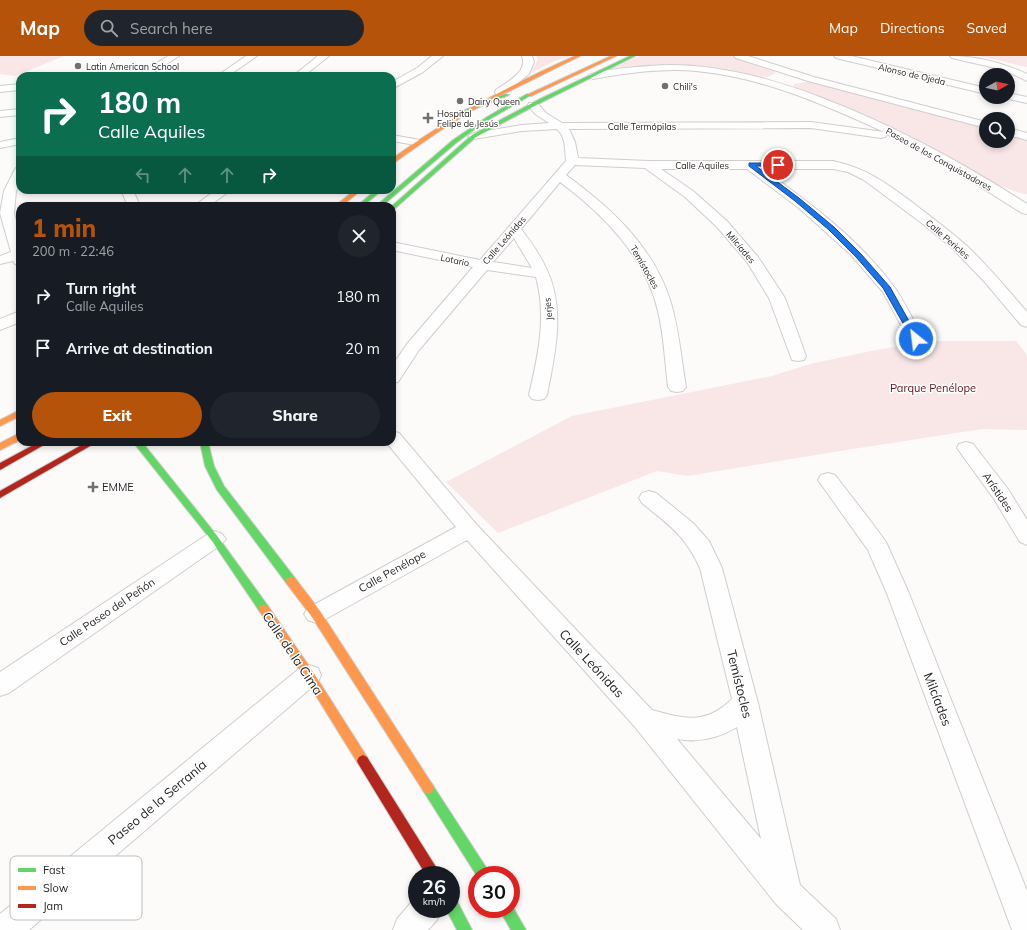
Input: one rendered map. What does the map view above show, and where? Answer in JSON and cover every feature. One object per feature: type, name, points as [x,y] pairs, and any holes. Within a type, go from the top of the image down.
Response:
[{"type":"street","points":[[148,72],[174,56]]},
{"type":"street","points":[[228,72],[252,56]]},
{"type":"street","points":[[303,72],[324,56]]},
{"type":"street","points":[[396,84],[420,70],[438,56]]},
{"type":"street","points":[[500,92],[526,72],[529,62],[527,56]]},
{"type":"street","points":[[396,159],[416,142],[465,111],[500,92],[578,56]]},
{"type":"street","points":[[444,137],[490,106],[595,56]]},
{"type":"street","points":[[396,192],[466,133],[491,116],[614,56]]},
{"type":"street","points":[[396,205],[474,136],[538,102],[633,56]]},
{"type":"street","points":[[739,56],[811,79],[979,123]]},
{"type":"street","name":"Alonso de Ojeda","points":[[839,56],[979,89]]},
{"type":"street","points":[[956,56],[1008,68],[1027,78]]},
{"type":"street","name":"Paseo de los Conquistadores","points":[[593,76],[622,70],[670,67],[717,71],[787,88],[835,106],[908,139],[1002,193],[1027,210]]},
{"type":"street","points":[[878,76],[891,69]]},
{"type":"street","name":"Paseo de los Conquistadores","points":[[761,81],[779,77],[782,74],[782,70]]},
{"type":"street","points":[[787,88],[786,85],[790,81],[811,79]]},
{"type":"street","points":[[851,89],[864,82]]},
{"type":"street","points":[[465,111],[532,85]]},
{"type":"street","points":[[0,90],[16,88]]},
{"type":"street","points":[[1015,97],[1027,100]]},
{"type":"street","points":[[491,116],[538,102]]},
{"type":"street","points":[[538,102],[537,112],[560,126],[568,136],[571,147],[572,161]]},
{"type":"street","name":"Calle Termópilas","points":[[474,136],[522,128],[560,126],[811,125],[826,123],[836,118],[838,112],[835,106]]},
{"type":"street","points":[[0,114],[16,112]]},
{"type":"street","name":"Calle Termópilas","points":[[811,125],[908,139]]},
{"type":"street","points":[[1015,133],[1025,136]]},
{"type":"street","points":[[396,139],[416,142]]},
{"type":"street","points":[[0,145],[16,142]]},
{"type":"street","name":"Calle Aquiles","points":[[572,161],[648,165],[833,165],[856,170]]},
{"type":"street","name":"Calle Leónidas","points":[[396,372],[413,347],[572,161]]},
{"type":"street","name":"Milcíades","points":[[648,165],[689,194],[722,224],[753,260],[777,298],[798,356]]},
{"type":"street","points":[[750,165],[797,199],[832,228],[859,255],[886,287],[916,339]]},
{"type":"street","name":"Calle Pericles","points":[[856,170],[874,181],[934,225],[964,251],[994,283],[1027,322]]},
{"type":"street","points":[[15,173],[3,214],[16,250]]},
{"type":"street","name":"Temístocles","points":[[560,176],[600,208],[630,240],[644,261],[658,287],[666,314],[677,387]]},
{"type":"street","name":"Paseo de los Conquistadores","points":[[1002,193],[1027,197]]},
{"type":"street","points":[[206,202],[218,194]]},
{"type":"street","points":[[343,202],[353,194]]},
{"type":"street","points":[[365,202],[374,194]]},
{"type":"street","points":[[384,202],[393,194]]},
{"type":"street","points":[[540,197],[562,194],[584,194]]},
{"type":"street","name":"Jerjes","points":[[514,230],[526,246],[542,274],[548,305],[550,321],[549,337],[538,395]]},
{"type":"street","name":"Lotario","points":[[396,247],[482,265],[542,274]]},
{"type":"street","points":[[0,260],[16,258]]},
{"type":"street","points":[[0,325],[16,318]]},
{"type":"street","points":[[0,423],[16,415]]},
{"type":"street","points":[[0,426],[16,420]]},
{"type":"street","points":[[0,447],[16,438]]},
{"type":"street","name":"Calle Leónidas","points":[[396,442],[469,529],[644,719],[787,893],[825,930]]},
{"type":"street","points":[[0,467],[38,446]]},
{"type":"street","points":[[0,494],[86,446]]},
{"type":"street","name":"Calle de la Cima","points":[[144,446],[215,539],[309,675],[428,866]]},
{"type":"street","points":[[204,446],[205,454],[212,472],[226,495],[316,614],[478,866]]},
{"type":"street","points":[[0,494],[64,448]]},
{"type":"street","name":"Arístides","points":[[966,448],[1001,494],[1027,538]]},
{"type":"street","name":"Milcíades","points":[[828,480],[862,524],[878,548],[897,591],[1027,930]]},
{"type":"street","name":"Temístocles","points":[[649,498],[686,528],[701,547],[711,568],[745,703],[787,893]]},
{"type":"street","name":"Calle Penélope","points":[[316,614],[469,529]]},
{"type":"street","name":"Calle Paseo del Peñón","points":[[0,685],[215,539]]},
{"type":"street","name":"Paseo de la Serranía","points":[[93,856],[309,675]]},
{"type":"street","points":[[644,719],[686,730],[710,728],[727,719],[745,703]]},
{"type":"street","points":[[408,930],[418,918]]},
{"type":"street","points":[[459,918],[465,930]]},
{"type":"street","points":[[512,918],[519,930]]},
{"type":"street","name":"Paseo de la Serranía","points":[[5,930],[17,920]]},
{"type":"green space","points":[[0,56],[64,56],[25,72],[16,72],[15,76],[0,74]]},
{"type":"green space","points":[[536,56],[570,56],[555,61],[531,73],[538,59]]},
{"type":"green space","points":[[639,56],[731,56],[776,72],[764,78],[759,78],[748,77],[728,70],[691,65],[664,64],[612,69]]},
{"type":"green space","points":[[979,56],[1027,56],[1027,67]]},
{"type":"green space","points":[[813,81],[979,126],[979,148],[1015,148],[1015,137],[1027,141],[1027,194],[997,185],[888,126],[795,88],[794,84]]},
{"type":"green space","name":"Parque Penélope","points":[[930,341],[1016,341],[1027,355],[1027,430],[982,429],[687,476],[657,471],[498,533],[446,482],[572,416],[772,376],[810,364],[871,351]]},
{"type":"traffic: fast","points":[[396,205],[474,136],[542,100],[633,56]]},
{"type":"traffic: fast","points":[[465,111],[507,95]]},
{"type":"traffic: fast","points":[[396,191],[455,141],[505,108],[529,95]]},
{"type":"traffic: fast","points":[[365,202],[374,194]]},
{"type":"traffic: fast","points":[[384,202],[393,194]]},
{"type":"traffic: fast","points":[[140,446],[215,539],[264,609]]},
{"type":"traffic: fast","points":[[205,446],[210,466],[227,498],[291,581]]},
{"type":"traffic: fast","points":[[428,788],[478,866]]},
{"type":"traffic: fast","points":[[459,918],[465,930]]},
{"type":"traffic: fast","points":[[512,918],[519,930]]},
{"type":"traffic: slow","points":[[396,159],[436,131],[482,103],[578,56]]},
{"type":"traffic: slow","points":[[529,95],[614,56]]},
{"type":"traffic: slow","points":[[343,202],[353,194]]},
{"type":"traffic: slow","points":[[0,423],[16,415]]},
{"type":"traffic: slow","points":[[0,447],[16,438]]},
{"type":"traffic: slow","points":[[291,581],[316,614],[428,788]]},
{"type":"traffic: slow","points":[[264,609],[309,675],[363,761]]},
{"type":"traffic: jam","points":[[0,467],[38,446]]},
{"type":"traffic: jam","points":[[0,495],[86,446]]},
{"type":"traffic: jam","points":[[363,761],[428,866]]},
{"type":"place","name":"Latin American School","points":[[78,66]]},
{"type":"place","name":"Chili's","points":[[665,86]]},
{"type":"place","name":"Dairy Queen","points":[[460,101]]},
{"type":"place","name":"Hospital Felipe de Jesús","points":[[428,118]]},
{"type":"place","name":"EMME","points":[[93,487]]},
{"type":"route","points":[[778,165],[750,165],[797,199],[832,228],[859,255],[886,287],[916,339]]}]
